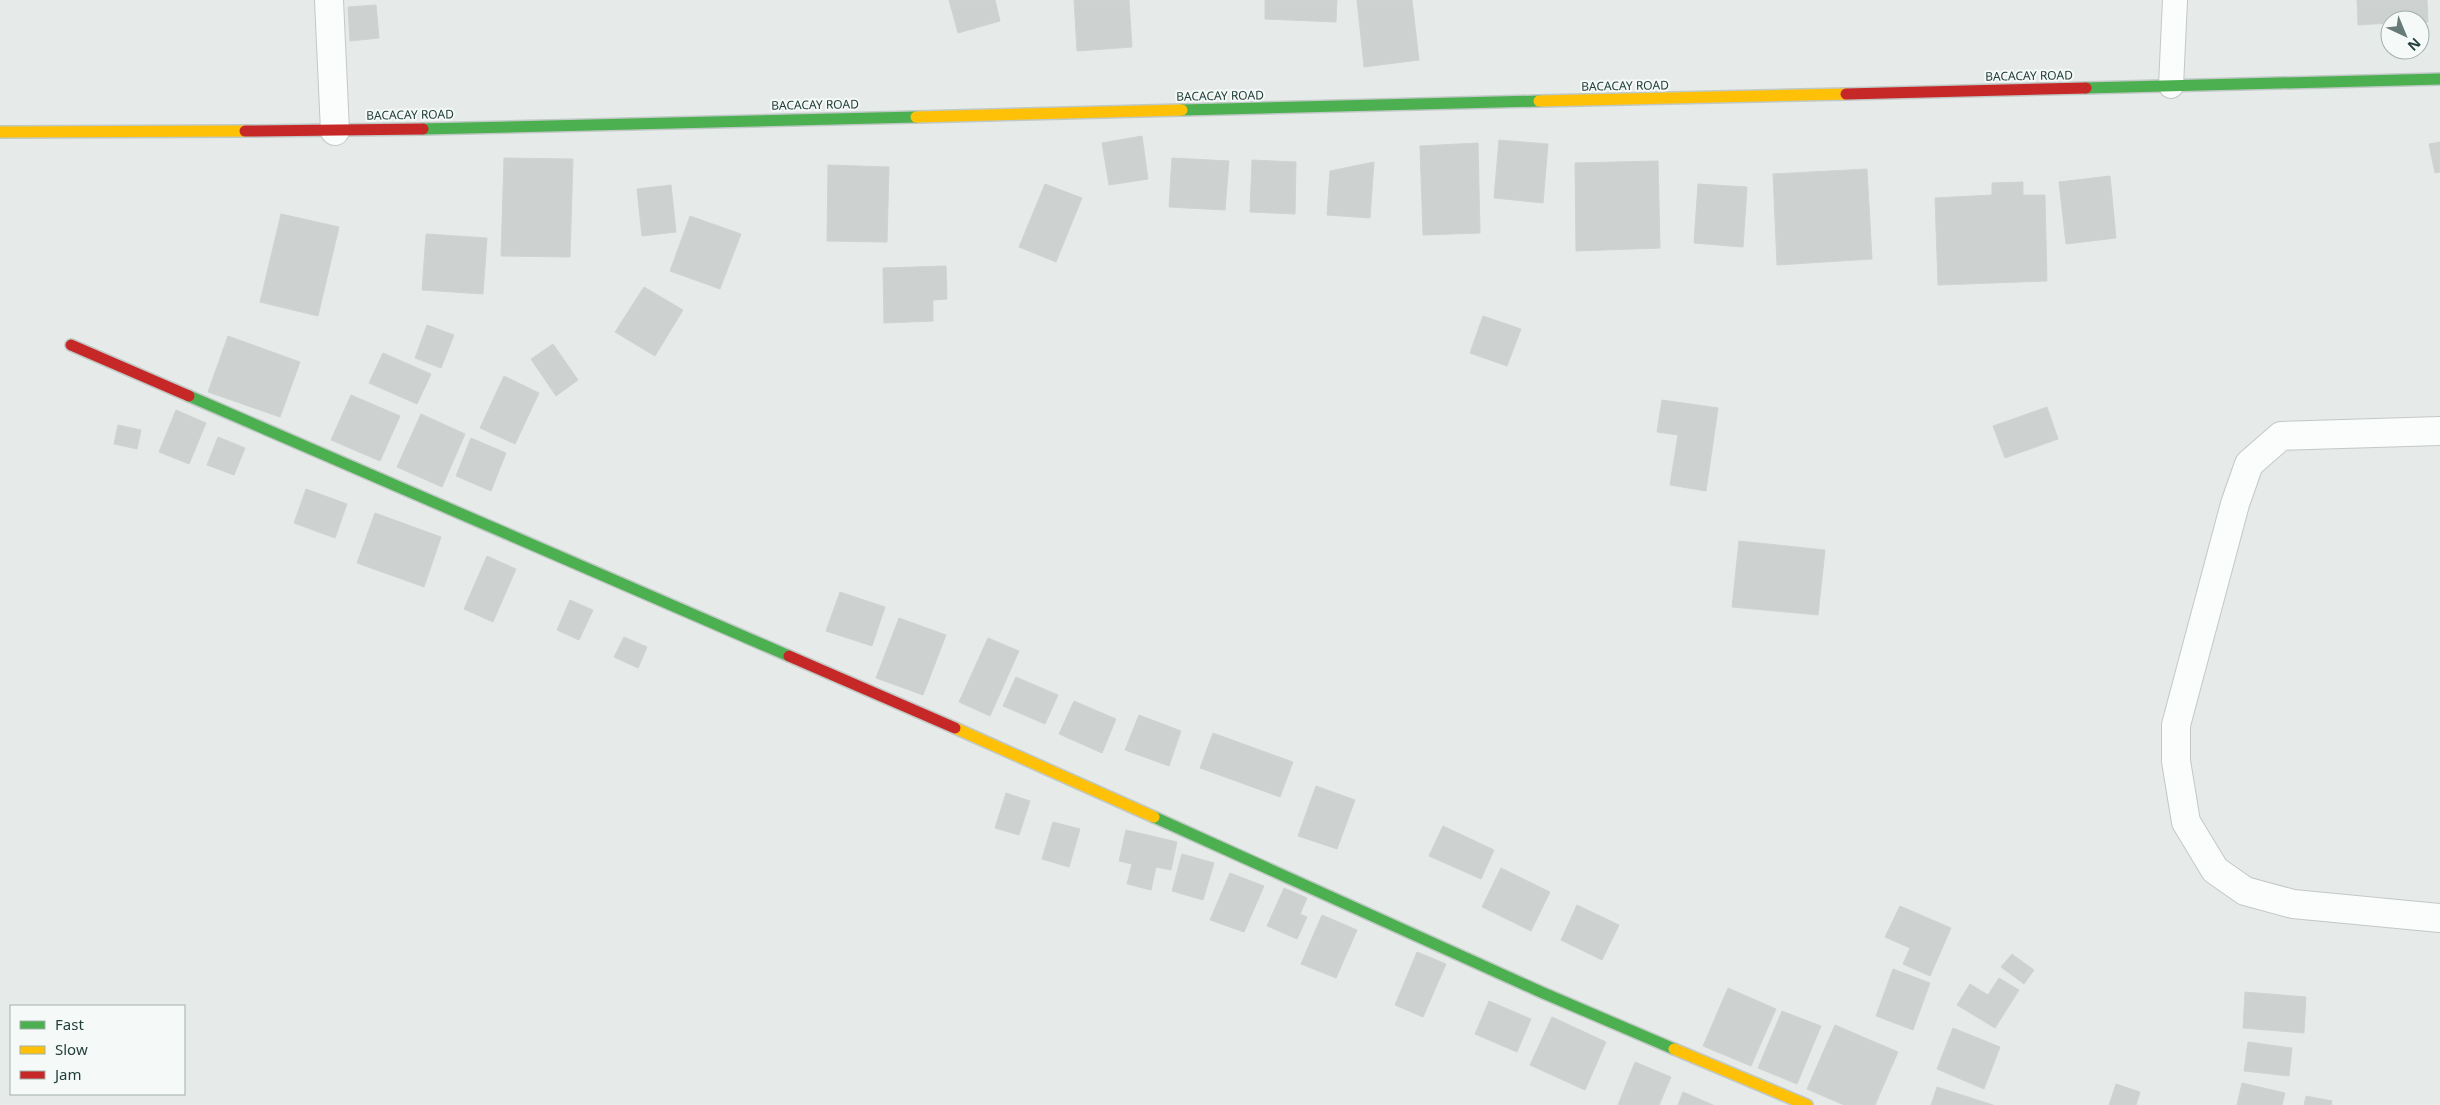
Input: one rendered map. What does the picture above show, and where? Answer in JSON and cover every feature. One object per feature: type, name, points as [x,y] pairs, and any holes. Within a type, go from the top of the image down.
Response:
[{"type":"main road","name":"BACACAY ROAD","points":[[0,132],[335,131],[2440,79]]},
{"type":"main road","points":[[71,345],[1030,761],[1541,992],[1807,1105]]},
{"type":"street","points":[[329,0],[335,131]]},
{"type":"street","points":[[2440,431],[2281,436],[2249,464],[2235,504],[2176,725],[2176,760],[2186,822],[2215,870],[2245,891],[2293,904],[2440,918]]},
{"type":"lane","points":[[2172,86],[2175,0]]},
{"type":"building","points":[[949,0],[995,0],[1000,21],[958,33]]},
{"type":"building","points":[[1074,0],[1129,0],[1132,47],[1077,51]]},
{"type":"building","points":[[1265,0],[1337,0],[1336,22],[1265,19]]},
{"type":"building","points":[[1357,0],[1412,0],[1419,60],[1364,67]]},
{"type":"building","points":[[2357,0],[2427,0],[2427,10],[2380,10],[2380,24],[2358,25]]},
{"type":"building","points":[[376,5],[379,38],[350,41],[348,7]]},
{"type":"building","points":[[1142,136],[1148,179],[1109,185],[1102,143]]},
{"type":"building","points":[[1499,140],[1548,144],[1543,203],[1494,198]]},
{"type":"building","points":[[2440,142],[2440,172],[2435,173],[2429,144]]},
{"type":"building","points":[[1478,143],[1480,233],[1423,235],[1420,146]]},
{"type":"building","points":[[504,158],[573,159],[570,257],[501,256]]},
{"type":"building","points":[[1172,158],[1229,161],[1225,210],[1169,207]]},
{"type":"building","points":[[1252,160],[1296,162],[1295,214],[1250,212]]},
{"type":"building","points":[[1658,161],[1660,248],[1576,251],[1575,163]]},
{"type":"building","points":[[1374,162],[1370,218],[1327,215],[1330,171]]},
{"type":"building","points":[[828,165],[889,167],[887,242],[827,241]]},
{"type":"building","points":[[1867,169],[1872,259],[1777,265],[1773,174]]},
{"type":"building","points":[[2110,176],[2116,238],[2066,244],[2059,182]]},
{"type":"building","points":[[2023,182],[2023,195],[2045,195],[2047,281],[1938,285],[1935,198],[1992,195],[1992,183]]},
{"type":"building","points":[[1045,184],[1082,198],[1056,262],[1019,247]]},
{"type":"building","points":[[1698,184],[1747,187],[1743,247],[1694,243]]},
{"type":"building","points":[[671,185],[676,232],[642,236],[637,189]]},
{"type":"building","points":[[281,214],[339,227],[318,316],[260,302]]},
{"type":"building","points":[[690,216],[741,234],[720,289],[670,271]]},
{"type":"building","points":[[426,234],[487,238],[483,294],[422,290]]},
{"type":"building","points":[[946,266],[947,299],[933,300],[933,321],[884,323],[883,268]]},
{"type":"building","points":[[644,287],[683,310],[655,356],[615,332]]},
{"type":"building","points":[[1483,316],[1521,329],[1507,366],[1470,353]]},
{"type":"building","points":[[427,325],[454,335],[441,368],[415,358]]},
{"type":"building","points":[[228,336],[300,362],[280,417],[208,392]]},
{"type":"building","points":[[553,344],[578,380],[556,396],[531,359]]},
{"type":"building","points":[[383,353],[431,374],[417,404],[369,383]]},
{"type":"building","points":[[504,376],[539,393],[515,444],[480,428]]},
{"type":"building","points":[[351,395],[400,416],[380,461],[331,440]]},
{"type":"building","points":[[1662,400],[1718,408],[1706,491],[1670,485],[1678,435],[1657,432]]},
{"type":"building","points":[[2047,407],[2058,439],[2005,458],[1993,426]]},
{"type":"building","points":[[176,410],[206,423],[189,464],[159,452]]},
{"type":"building","points":[[421,414],[465,434],[442,487],[397,467]]},
{"type":"building","points":[[118,425],[141,430],[137,449],[114,444]]},
{"type":"building","points":[[218,437],[245,448],[234,475],[207,465]]},
{"type":"building","points":[[471,438],[506,453],[491,491],[456,476]]},
{"type":"building","points":[[306,489],[347,504],[335,538],[294,523]]},
{"type":"building","points":[[375,513],[441,537],[424,587],[357,563]]},
{"type":"building","points":[[1739,541],[1825,550],[1818,615],[1732,607]]},
{"type":"building","points":[[487,556],[516,569],[493,622],[464,609]]},
{"type":"building","points":[[840,592],[885,607],[872,646],[826,631]]},
{"type":"building","points":[[570,600],[593,610],[579,640],[557,630]]},
{"type":"building","points":[[899,618],[946,635],[923,695],[876,678]]},
{"type":"building","points":[[624,637],[647,647],[638,668],[614,657]]},
{"type":"building","points":[[988,638],[1019,651],[990,716],[959,702]]},
{"type":"building","points":[[1016,677],[1058,695],[1045,724],[1003,706]]},
{"type":"building","points":[[1074,701],[1116,719],[1102,753],[1059,734]]},
{"type":"building","points":[[1139,715],[1181,731],[1169,766],[1125,750]]},
{"type":"building","points":[[1213,733],[1293,762],[1280,797],[1200,768]]},
{"type":"building","points":[[1316,786],[1355,800],[1337,849],[1298,836]]},
{"type":"building","points":[[1006,793],[1030,801],[1019,835],[995,828]]},
{"type":"building","points":[[1053,822],[1080,829],[1069,867],[1042,859]]},
{"type":"building","points":[[1443,826],[1494,850],[1481,879],[1429,856]]},
{"type":"building","points":[[1126,830],[1177,842],[1171,870],[1156,867],[1151,890],[1127,884],[1132,864],[1119,861]]},
{"type":"building","points":[[1182,854],[1214,863],[1203,900],[1172,891]]},
{"type":"building","points":[[1501,868],[1550,892],[1531,931],[1482,907]]},
{"type":"building","points":[[1230,873],[1264,886],[1244,932],[1210,920]]},
{"type":"building","points":[[1284,888],[1307,898],[1300,914],[1307,917],[1297,939],[1267,926]]},
{"type":"building","points":[[1577,905],[1619,925],[1602,960],[1561,940]]},
{"type":"building","points":[[1900,906],[1951,928],[1930,976],[1903,964],[1910,948],[1885,937]]},
{"type":"building","points":[[1322,915],[1357,930],[1336,978],[1301,964]]},
{"type":"building","points":[[1417,952],[1446,964],[1423,1017],[1395,1005]]},
{"type":"building","points":[[2012,954],[2034,970],[2024,984],[2001,967]]},
{"type":"building","points":[[1893,969],[1930,983],[1913,1030],[1876,1016]]},
{"type":"building","points":[[1999,978],[2019,990],[1995,1028],[1957,1005],[1970,984],[1988,995]]},
{"type":"building","points":[[1728,988],[1776,1009],[1751,1066],[1703,1046]]},
{"type":"building","points":[[2245,992],[2306,997],[2304,1033],[2243,1028]]},
{"type":"building","points":[[1489,1001],[1531,1019],[1517,1052],[1475,1034]]},
{"type":"building","points":[[1782,1011],[1821,1026],[1797,1084],[1758,1068]]},
{"type":"building","points":[[1552,1017],[1606,1042],[1585,1090],[1530,1065]]},
{"type":"building","points":[[1835,1025],[1898,1052],[1875,1105],[1844,1105],[1807,1089]]},
{"type":"building","points":[[1953,1028],[2000,1047],[1984,1089],[1937,1069]]},
{"type":"building","points":[[2248,1042],[2292,1048],[2289,1076],[2244,1071]]},
{"type":"building","points":[[1635,1062],[1671,1077],[1659,1105],[1618,1105]]},
{"type":"building","points":[[2242,1083],[2285,1093],[2282,1105],[2237,1105]]},
{"type":"building","points":[[2116,1084],[2140,1092],[2136,1105],[2109,1105]]},
{"type":"building","points":[[1937,1087],[1993,1105],[1931,1105]]},
{"type":"building","points":[[1683,1092],[1713,1105],[1678,1105]]},
{"type":"building","points":[[2306,1096],[2332,1101],[2331,1105],[2304,1105]]},
{"type":"traffic: fast","points":[[2086,88],[2440,79]]},
{"type":"traffic: fast","points":[[1182,110],[1539,101]]},
{"type":"traffic: fast","points":[[423,129],[916,117]]},
{"type":"traffic: fast","points":[[189,396],[789,656]]},
{"type":"traffic: fast","points":[[1154,817],[1541,992],[1674,1049]]},
{"type":"traffic: slow","points":[[1539,101],[1846,94]]},
{"type":"traffic: slow","points":[[916,117],[1182,110]]},
{"type":"traffic: slow","points":[[0,132],[245,131]]},
{"type":"traffic: slow","points":[[955,728],[1154,817]]},
{"type":"traffic: slow","points":[[1674,1049],[1807,1105]]},
{"type":"traffic: jam","points":[[1846,94],[2086,88]]},
{"type":"traffic: jam","points":[[245,131],[423,129]]},
{"type":"traffic: jam","points":[[71,345],[189,396]]},
{"type":"traffic: jam","points":[[789,656],[955,728]]}]
